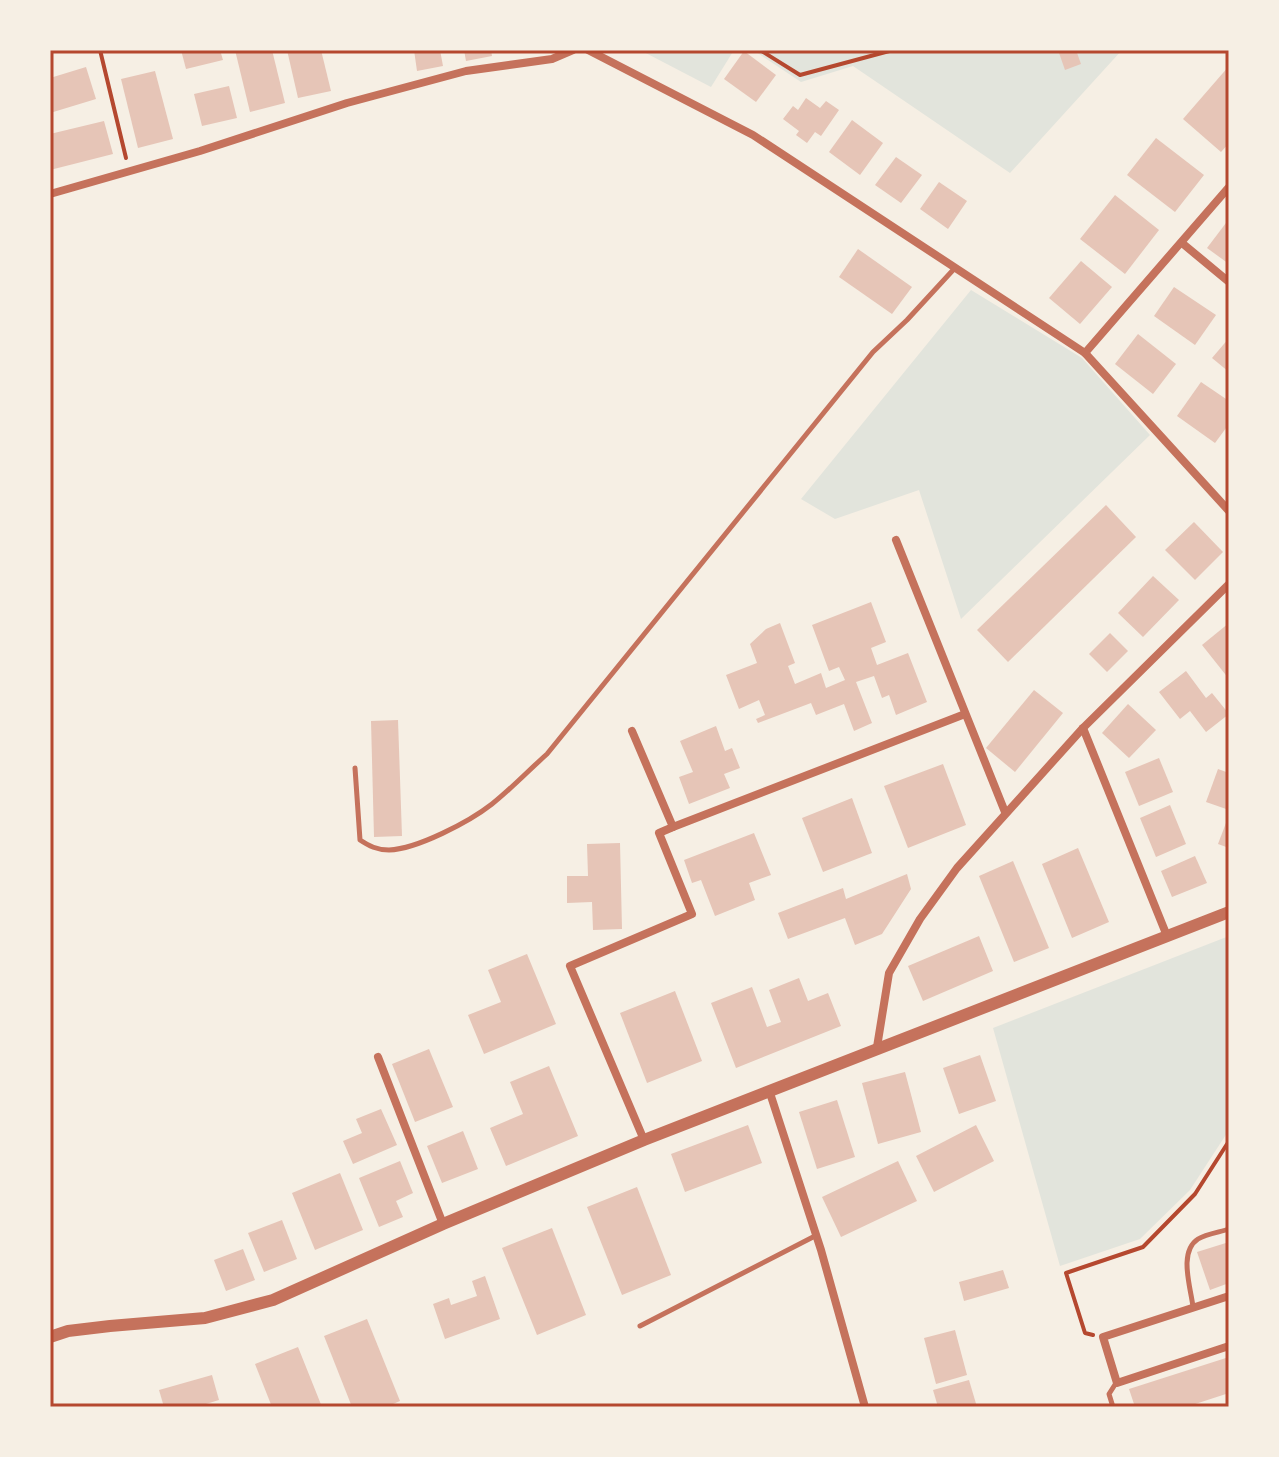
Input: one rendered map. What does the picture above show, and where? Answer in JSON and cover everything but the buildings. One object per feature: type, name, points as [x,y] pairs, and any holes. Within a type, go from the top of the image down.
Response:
[{"type":"street","points":[[50,194],[347,103],[466,71],[552,59],[573,50]]},
{"type":"street","points":[[588,50],[753,135],[1085,353],[1229,511]]},
{"type":"street","points":[[1085,353],[1229,187]]},
{"type":"street","points":[[1182,243],[1229,282]]},
{"type":"street","points":[[896,540],[1005,812]]},
{"type":"street","points":[[877,1047],[889,973],[920,919],[957,868],[1083,728],[1229,584]]},
{"type":"street","points":[[644,1140],[570,966],[692,914],[659,833],[965,714]]},
{"type":"street","points":[[1083,728],[1167,936]]},
{"type":"street","points":[[632,731],[673,827]]},
{"type":"street","points":[[50,1337],[68,1331],[205,1318],[273,1300],[443,1224],[644,1140],[1229,912]]},
{"type":"street","points":[[378,1057],[443,1224]]},
{"type":"street","points":[[769,1090],[865,1407]]},
{"type":"street","points":[[1229,1296],[1103,1337],[1117,1383],[1229,1346]]},
{"type":"lane","points":[[355,768],[360,840],[373,848],[390,850],[414,844],[490,806],[547,754],[873,352],[954,269]]},
{"type":"lane","points":[[1193,1308],[1187,1261],[1191,1247],[1198,1239],[1229,1229]]},
{"type":"lane","points":[[640,1326],[815,1236]]},
{"type":"lane","points":[[1113,1407],[1109,1394],[1117,1383]]},
{"type":"path","points":[[100,50],[129,172]]},
{"type":"path","points":[[760,50],[800,75],[893,50]]},
{"type":"path","points":[[1103,1337],[1085,1333],[1066,1273],[1143,1247],[1195,1194],[1229,1141]]},
{"type":"shaded area","points":[[640,50],[734,50],[711,87]]},
{"type":"shaded area","points":[[753,50],[1122,50],[1010,173],[853,66],[801,82]]},
{"type":"shaded area","points":[[971,290],[1082,358],[1150,435],[961,619],[919,490],[835,519],[801,499]]},
{"type":"shaded area","points":[[1229,936],[1229,1130],[1190,1190],[1140,1239],[1060,1266],[993,1028]]}]
